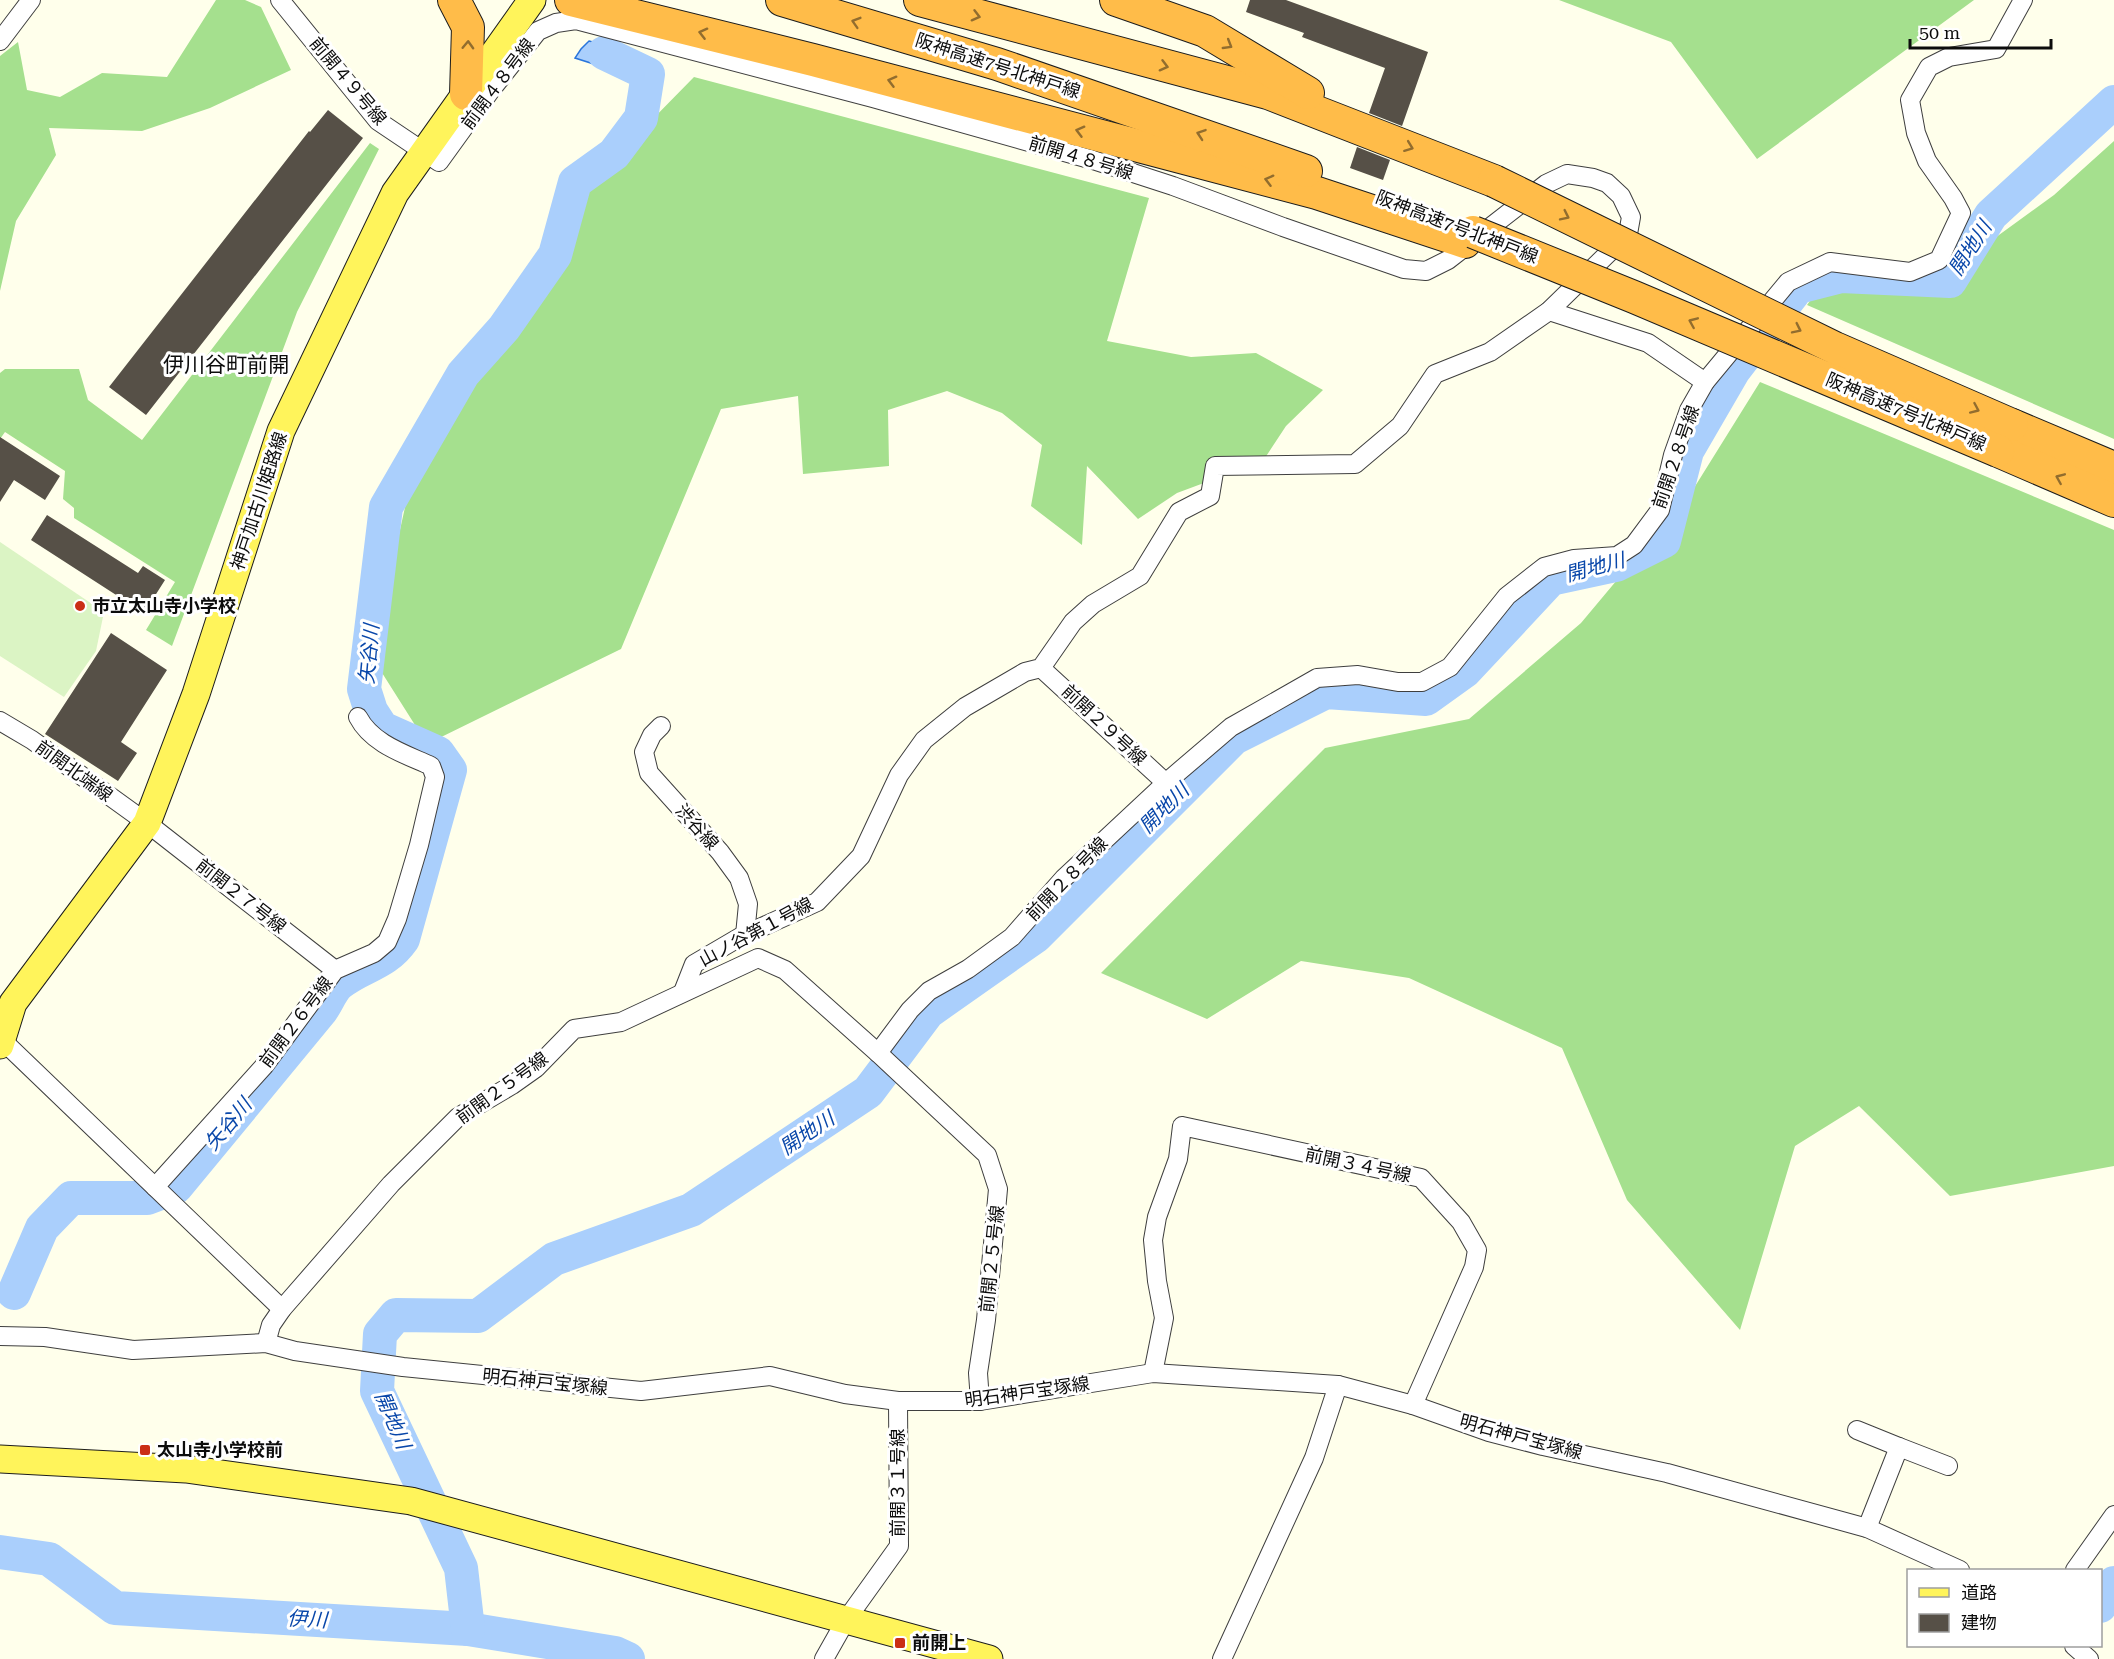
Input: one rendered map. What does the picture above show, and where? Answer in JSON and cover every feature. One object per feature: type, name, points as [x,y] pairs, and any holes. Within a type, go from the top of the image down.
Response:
[{"type":"highway","points":[[454,0],[468,27],[466,94]]},
{"type":"highway","points":[[571,0],[813,60],[1306,190],[1469,236]]},
{"type":"highway","name":"阪神高速7号北神戸線","points":[[782,0],[997,64],[1429,213],[1469,236],[2005,438],[2114,468]]},
{"type":"highway","name":"阪神高速7号北神戸線","points":[[920,0],[1268,93],[1494,181],[1835,348],[2005,438],[2114,501]]},
{"type":"highway","points":[[1116,0],[1205,31],[1377,135]]},
{"type":"main road","name":"神戸加古川姫路線","points":[[1,1043],[13,1003],[147,823],[196,694],[281,431],[395,193],[532,0]]},
{"type":"main road","points":[[0,1459],[186,1468],[411,1502],[989,1659]]},
{"type":"street","points":[[0,41],[31,0]]},
{"type":"street","name":"前開４９号線","points":[[280,0],[378,121],[424,153]]},
{"type":"street","name":"前開２８号線","points":[[879,1053],[910,1010],[928,991],[968,969],[1012,937],[1064,878],[1166,783],[1231,727],[1317,678],[1358,675],[1398,682],[1422,682],[1450,667],[1507,596],[1544,567],[1574,560],[1617,556],[1634,545],[1660,510],[1672,455],[1689,410],[1705,382],[1788,282],[1830,262],[1910,272],[1939,260],[1961,213],[1927,161],[1916,133],[1910,100],[1929,67],[1949,57],[1996,49],[2023,0]]},
{"type":"street","name":"前開４８号線","points":[[424,153],[439,162],[491,90],[538,31],[556,23],[576,20],[1093,160],[1173,186],[1283,228],[1404,269],[1426,271],[1448,260],[1546,184],[1567,174],[1593,178],[1607,183],[1621,196],[1631,216],[1628,234],[1549,311]]},
{"type":"street","points":[[1041,668],[1073,622],[1093,604],[1140,576],[1179,512],[1210,496],[1215,466],[1355,464],[1400,426],[1435,374],[1490,352],[1549,311],[1648,343],[1705,382]]},
{"type":"street","name":"前開２９号線","points":[[1041,668],[1166,783]]},
{"type":"street","name":"山ノ谷第１号線","points":[[683,992],[693,964],[746,935],[817,902],[861,856],[899,775],[924,740],[965,707],[1025,672],[1041,668]]},
{"type":"street","name":"前開２６号線","points":[[159,1192],[264,1066],[335,970],[374,953],[387,942],[397,919],[419,845],[435,777],[431,766],[383,743],[364,728],[358,717]]},
{"type":"street","name":"前開北端線","points":[[0,721],[32,740],[147,823]]},
{"type":"street","name":"渋谷線","points":[[661,726],[652,735],[644,752],[649,773],[720,852],[739,878],[748,904],[746,935]]},
{"type":"street","name":"前開２７号線","points":[[147,823],[335,970]]},
{"type":"street","name":"前開２５号線","points":[[266,1343],[271,1325],[282,1309],[391,1184],[458,1118],[536,1068],[574,1029],[621,1022],[758,958],[785,970],[879,1053],[987,1155],[998,1189],[986,1320],[978,1373],[980,1401]]},
{"type":"street","points":[[1,1043],[282,1309]]},
{"type":"street","name":"前開３４号線","points":[[1153,1373],[1164,1318],[1153,1240],[1157,1217],[1178,1159],[1182,1126],[1421,1178],[1461,1222],[1477,1250],[1474,1267],[1413,1405]]},
{"type":"street","name":"明石神戸宝塚線","points":[[0,1336],[45,1337],[133,1350],[266,1343],[295,1351],[371,1363],[641,1391],[770,1376],[845,1394],[898,1401],[980,1401],[1153,1373],[1338,1385],[1413,1405],[1489,1432],[1667,1473],[1867,1528],[1958,1569]]},
{"type":"street","points":[[1222,1659],[1314,1458],[1338,1385]]},
{"type":"street","name":"前開３１号線","points":[[824,1659],[846,1620],[899,1546],[898,1401]]},
{"type":"street","points":[[1857,1430],[1948,1466]]},
{"type":"street","points":[[1867,1528],[1899,1447]]},
{"type":"street","points":[[2076,1569],[2114,1515]]},
{"type":"street","points":[[2075,1647],[2090,1659]]},
{"type":"green space","points":[[216,0],[245,0],[261,7],[291,70],[210,108],[142,131],[49,128],[56,155],[16,221],[0,291],[0,56],[18,42],[27,90],[60,97],[102,73],[167,77]]},
{"type":"green space","points":[[1559,0],[1974,0],[1757,159],[1671,42]]},
{"type":"green space","points":[[694,77],[1149,198],[1107,341],[1191,357],[1256,353],[1323,390],[1286,426],[1263,461],[1177,493],[1138,519],[1087,466],[1082,545],[1031,506],[1042,445],[1002,413],[947,391],[888,410],[889,466],[803,474],[798,396],[721,409],[621,649],[427,744],[372,657],[413,471],[496,332],[589,184]]},
{"type":"green space","points":[[2114,141],[2114,439],[1807,305],[1819,288],[1937,280],[2054,195]]},
{"type":"green space","points":[[370,143],[379,149],[297,312],[172,646],[146,630],[175,582],[74,518],[74,508],[63,499],[65,471],[5,432],[0,439],[0,373],[5,369],[79,369],[88,400],[142,440]]},
{"type":"green space","points":[[1760,382],[2114,530],[2114,1166],[1950,1196],[1859,1106],[1795,1146],[1740,1330],[1627,1200],[1562,1048],[1409,978],[1301,961],[1207,1019],[1101,973],[1325,748],[1469,719],[1581,623],[1694,488]]},
{"type":"green space","points":[[0,542],[104,612],[96,651],[64,697],[0,656]]},
{"type":"water","points":[[589,41],[632,52],[641,79],[575,58]]},
{"type":"building","points":[[1250,0],[1286,0],[1428,52],[1402,126],[1369,113],[1385,68],[1302,37],[1304,33],[1246,12]]},
{"type":"building","points":[[328,110],[363,138],[146,415],[109,387],[309,131]]},
{"type":"building","points":[[1357,147],[1390,160],[1383,180],[1350,168]]},
{"type":"building","points":[[0,437],[60,476],[45,500],[14,480],[0,502]]},
{"type":"building","points":[[47,515],[138,573],[143,566],[165,580],[144,613],[31,540]]},
{"type":"building","points":[[111,633],[167,670],[121,742],[137,753],[118,781],[45,734]]},
{"type":"waterway","name":"矢谷川","points":[[14,1293],[42,1228],[71,1198],[147,1198],[176,1187],[321,1011],[337,986],[381,960],[403,939],[450,770],[438,753],[382,728],[371,711],[364,689],[386,507],[463,374],[504,328],[555,255],[575,182],[614,154],[641,118],[648,74],[604,53]]},
{"type":"waterway","name":"開地川","points":[[468,1629],[461,1568],[377,1391],[380,1334],[396,1315],[478,1316],[554,1259],[691,1210],[868,1092],[928,1012],[1036,936],[1234,738],[1326,692],[1426,699],[1465,671],[1551,579],[1616,565],[1664,541],[1687,451],[1734,370],[1798,287],[1841,276],[1950,281],[1991,215],[2114,102]]},
{"type":"waterway","name":"伊川","points":[[0,1552],[49,1559],[115,1608],[468,1629],[615,1653],[628,1659]]},
{"type":"waterway","points":[[2102,1603],[2114,1583]]},
{"type":"place","name":"市立太山寺小学校","points":[[80,606]]},
{"type":"place","name":"太山寺小学校前","points":[[145,1450]]},
{"type":"place","name":"前開上","points":[[900,1643]]},
{"type":"district","name":"伊川谷町前開","points":[[226,365]]}]
